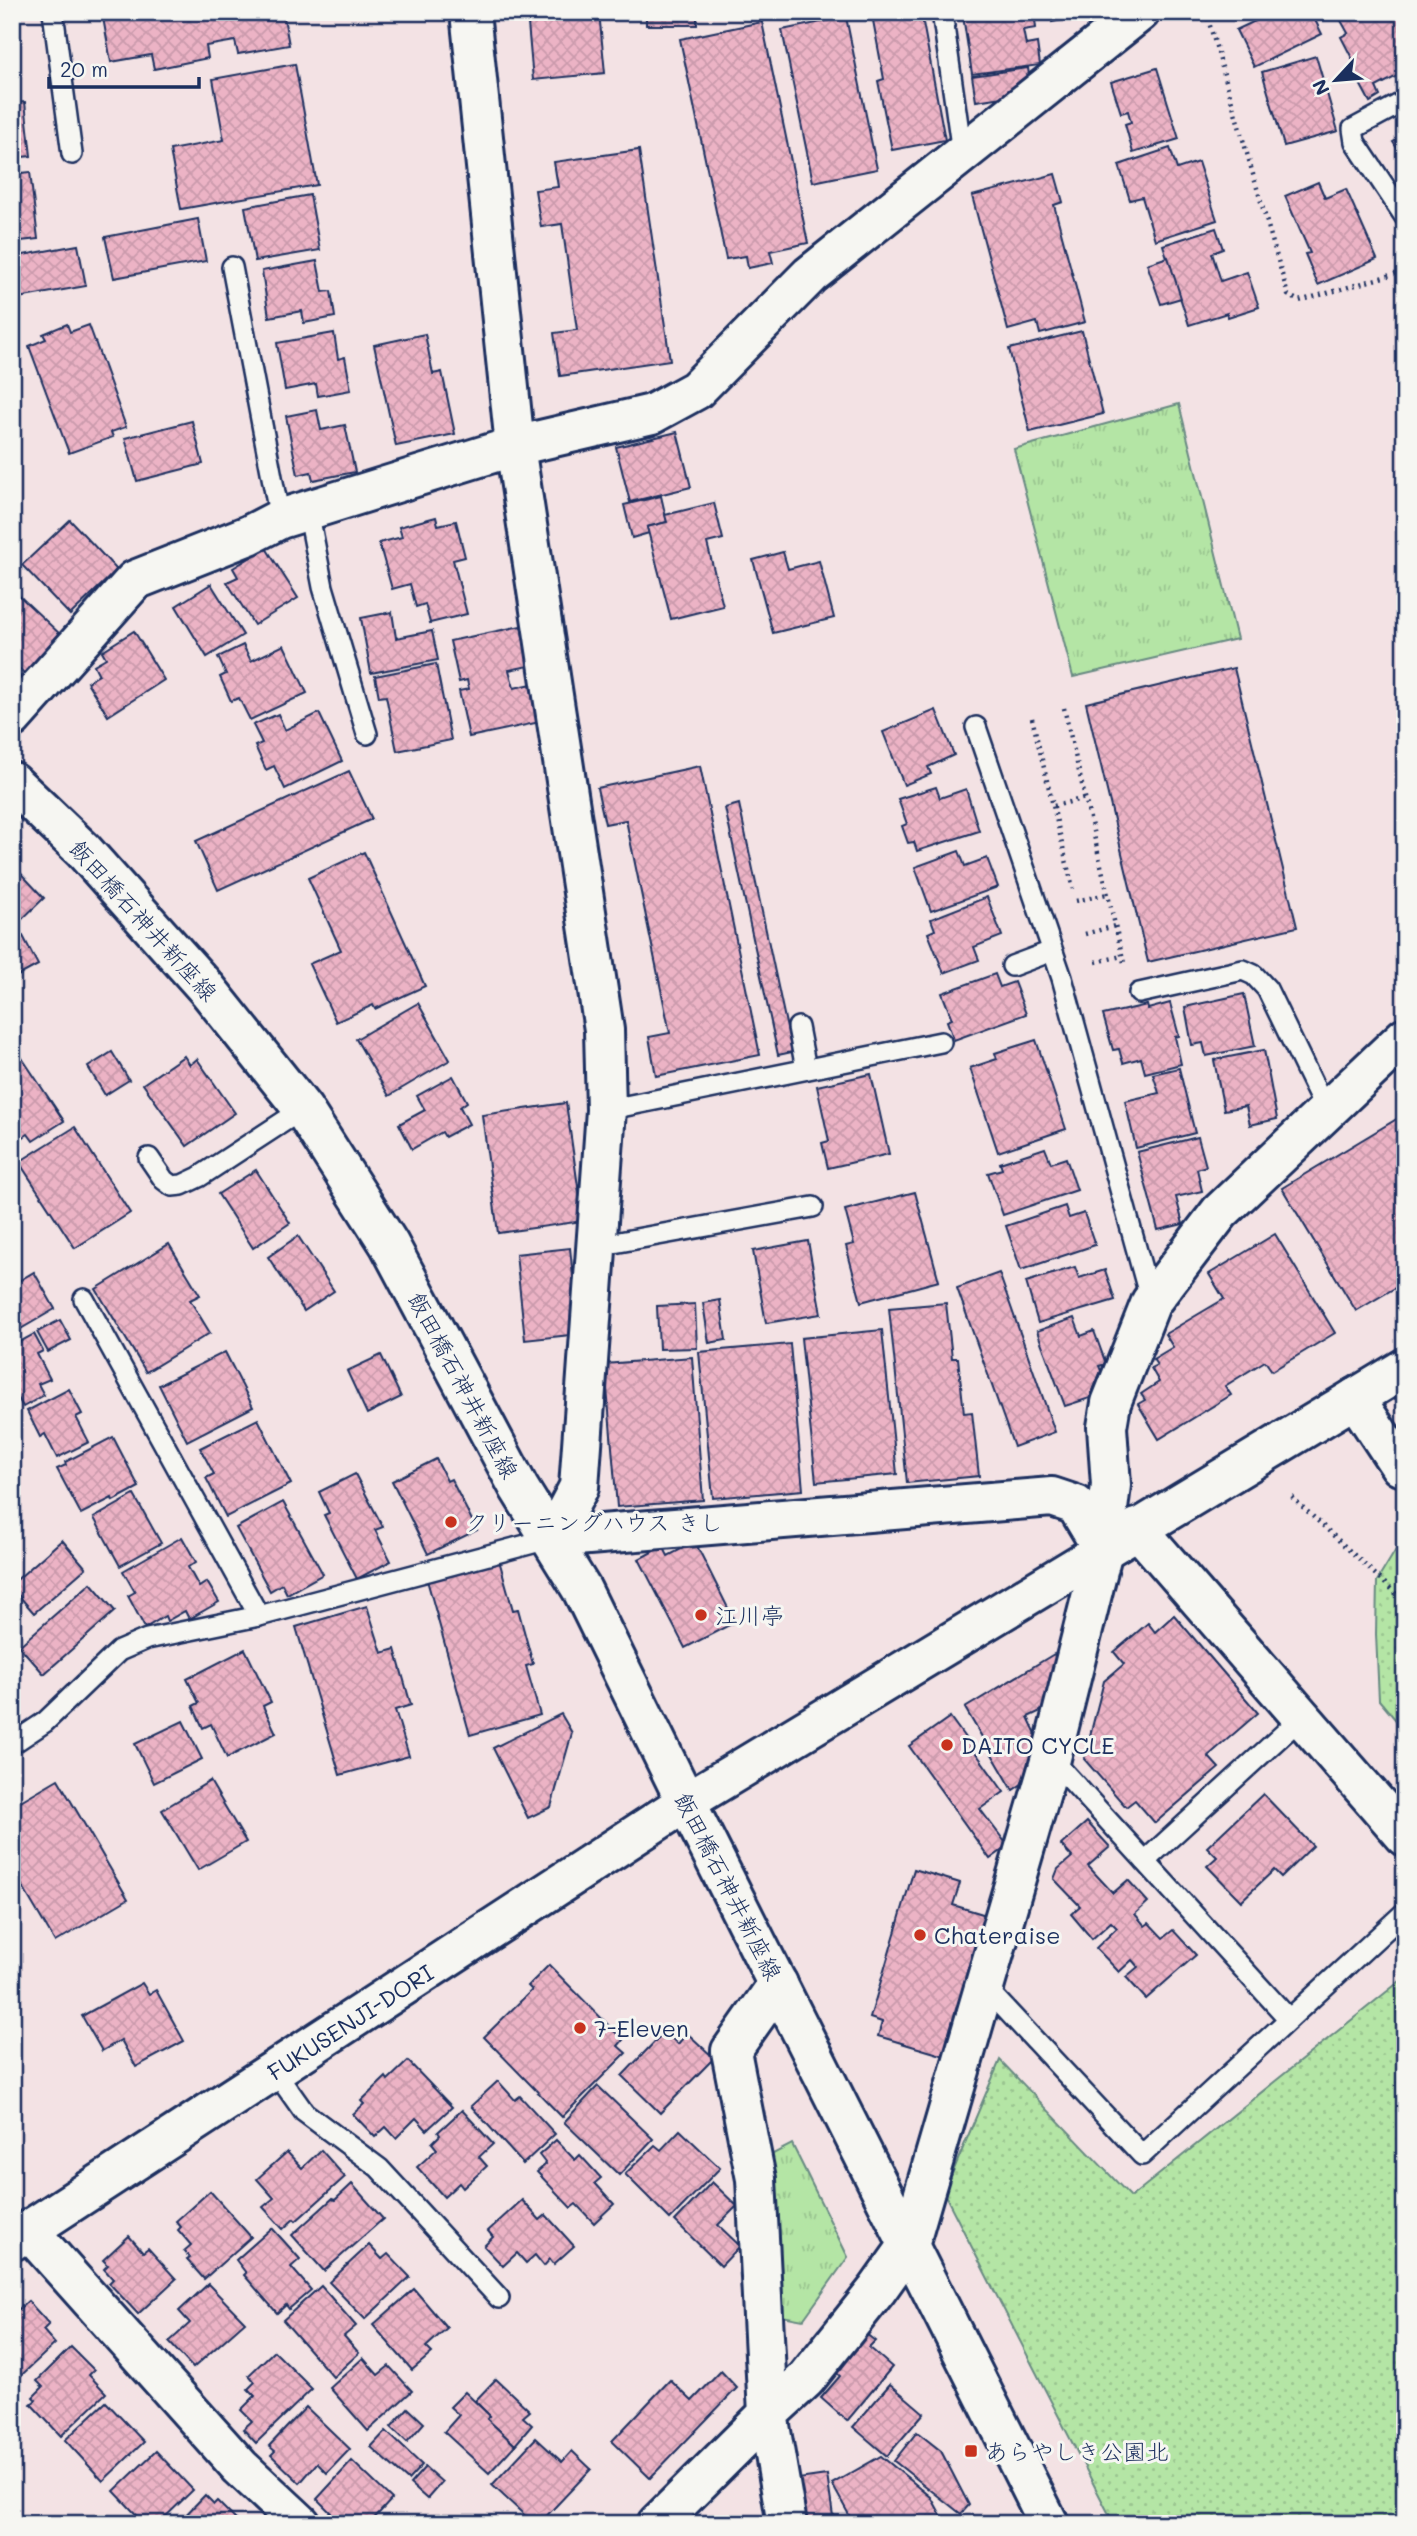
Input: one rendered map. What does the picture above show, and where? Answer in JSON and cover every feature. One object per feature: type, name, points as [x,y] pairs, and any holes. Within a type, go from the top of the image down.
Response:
[{"type":"street","points":[[470,12],[516,446],[604,1030],[606,1110],[579,1487],[552,1538]]},
{"type":"street","points":[[17,701],[135,580],[249,535],[294,514],[516,446],[652,414],[696,390],[810,275],[1140,12]]},
{"type":"street","name":"飯田橋石神井新座線","points":[[12,782],[83,850],[208,990],[303,1109],[389,1244],[519,1488],[582,1590],[1049,2524]]},
{"type":"street","points":[[657,2524],[806,2379],[909,2245],[1051,1758],[1103,1549],[1111,1485],[1107,1427],[1111,1403],[1151,1302],[1220,1212],[1405,1037]]},
{"type":"street","name":"FUKUSENJI-DORI","points":[[20,2235],[686,1801],[1405,1368]]},
{"type":"street","points":[[1355,1398],[1400,1466],[1405,1467]]},
{"type":"street","points":[[552,1538],[1052,1497],[1076,1505],[1103,1549]]},
{"type":"street","points":[[1138,1528],[1405,1836]]},
{"type":"street","points":[[778,1984],[732,2051],[756,2179],[768,2414],[787,2524]]},
{"type":"street","points":[[20,2235],[240,2467],[301,2524]]},
{"type":"lane","points":[[53,12],[72,154]]},
{"type":"lane","points":[[942,12],[962,153]]},
{"type":"lane","points":[[1405,101],[1353,129],[1355,142],[1405,217]]},
{"type":"lane","points":[[232,267],[294,514],[323,587],[367,734]]},
{"type":"lane","points":[[976,727],[1052,951],[1151,1302]]},
{"type":"lane","points":[[1012,966],[1052,951]]},
{"type":"lane","points":[[1139,993],[1243,970],[1254,975],[1267,989],[1326,1111]]},
{"type":"lane","points":[[798,1027],[806,1069]]},
{"type":"lane","points":[[606,1110],[941,1042]]},
{"type":"lane","points":[[149,1157],[164,1180],[172,1186],[182,1185],[199,1177],[303,1109]]},
{"type":"lane","points":[[597,1246],[813,1207]]},
{"type":"lane","points":[[84,1299],[259,1616]]},
{"type":"lane","points":[[12,1744],[45,1722],[119,1651],[147,1639],[259,1616],[552,1538]]},
{"type":"lane","points":[[1145,1861],[1302,1717]]},
{"type":"lane","points":[[1051,1758],[1289,2019]]},
{"type":"lane","points":[[986,1988],[1142,2155],[1405,1912]]},
{"type":"lane","points":[[275,2071],[304,2112],[379,2168],[499,2298]]},
{"type":"path","points":[[1206,12],[1288,295],[1299,301],[1405,271]]},
{"type":"path","points":[[1065,709],[1128,982],[1132,990],[1139,993]]},
{"type":"path","points":[[1032,718],[1076,902],[1107,894]]},
{"type":"path","points":[[1054,806],[1085,798]]},
{"type":"path","points":[[1084,934],[1115,926]]},
{"type":"path","points":[[1096,962],[1122,956]]},
{"type":"path","points":[[1292,1497],[1405,1601]]},
{"type":"green space","points":[[1179,404],[1237,639],[1073,677],[1014,449]]},
{"type":"green space","points":[[1405,1541],[1405,1731],[1379,1700],[1376,1634],[1377,1581],[1400,1543]]},
{"type":"green space","points":[[1405,1977],[1405,2524],[1114,2524],[944,2193],[1000,2060],[1131,2197]]},
{"type":"green space","points":[[792,2144],[848,2257],[803,2320],[777,2315],[778,2224],[769,2156]]},
{"type":"building","points":[[102,12],[283,12],[289,45],[238,54],[235,41],[206,46],[208,58],[154,69],[151,55],[111,62]]},
{"type":"building","points":[[527,12],[599,12],[605,73],[533,80]]},
{"type":"building","points":[[646,12],[697,12],[697,25],[646,25]]},
{"type":"building","points":[[921,12],[945,140],[892,150],[878,81],[884,79],[872,15]]},
{"type":"building","points":[[988,12],[1034,12],[1036,28],[1023,30],[1026,45],[1037,43],[1040,65],[972,74],[963,16]]},
{"type":"building","points":[[1050,12],[1102,12],[1052,22]]},
{"type":"building","points":[[1274,12],[1311,12],[1322,34],[1254,67],[1236,30]]},
{"type":"building","points":[[1343,12],[1405,12],[1405,72],[1376,87],[1380,96],[1370,102],[1350,65],[1354,62],[1341,37],[1348,33],[1338,15]]},
{"type":"building","points":[[846,17],[877,169],[813,182],[782,30]]},
{"type":"building","points":[[762,22],[808,243],[770,251],[773,263],[748,268],[746,256],[726,259],[680,39]]},
{"type":"building","points":[[1316,56],[1338,131],[1284,146],[1262,72]]},
{"type":"building","points":[[295,64],[317,185],[181,209],[170,150],[224,140],[213,79]]},
{"type":"building","points":[[1028,68],[1029,75],[1002,97],[976,101],[972,76]]},
{"type":"building","points":[[1157,68],[1179,139],[1133,153],[1125,124],[1131,122],[1128,111],[1121,113],[1111,82]]},
{"type":"building","points":[[25,102],[31,156],[12,158],[12,103]]},
{"type":"building","points":[[1405,135],[1405,160],[1393,142]]},
{"type":"building","points":[[1170,148],[1177,169],[1198,162],[1217,220],[1155,240],[1142,197],[1130,200],[1119,165]]},
{"type":"building","points":[[639,150],[670,360],[560,376],[554,333],[577,330],[562,224],[541,227],[535,190],[558,187],[554,162]]},
{"type":"building","points":[[30,172],[38,239],[12,242],[12,174]]},
{"type":"building","points":[[1055,174],[1063,202],[1054,205],[1085,322],[1040,334],[1037,322],[1008,330],[972,196]]},
{"type":"building","points":[[1318,182],[1325,198],[1346,189],[1377,259],[1318,285],[1305,254],[1310,253],[1285,196]]},
{"type":"building","points":[[310,195],[320,250],[255,261],[245,207]]},
{"type":"building","points":[[198,219],[206,261],[114,278],[105,237]]},
{"type":"building","points":[[1216,228],[1223,249],[1212,253],[1221,281],[1247,272],[1259,307],[1228,317],[1227,313],[1189,325],[1163,245]]},
{"type":"building","points":[[78,245],[86,286],[18,298],[12,257]]},
{"type":"building","points":[[1168,257],[1181,298],[1161,304],[1147,264]]},
{"type":"building","points":[[317,261],[323,292],[331,291],[335,317],[304,323],[302,311],[269,317],[262,271]]},
{"type":"building","points":[[67,324],[70,332],[89,325],[126,427],[111,432],[113,437],[69,453],[29,346],[46,339],[43,334]]},
{"type":"building","points":[[1082,331],[1103,414],[1030,432],[1009,349]]},
{"type":"building","points":[[334,333],[338,359],[345,357],[351,390],[318,396],[316,384],[285,390],[277,343]]},
{"type":"building","points":[[425,334],[433,374],[442,372],[455,434],[396,446],[374,345]]},
{"type":"building","points":[[317,410],[321,430],[345,425],[355,472],[313,480],[311,472],[298,475],[286,416]]},
{"type":"building","points":[[192,421],[203,464],[137,481],[125,438]]},
{"type":"building","points":[[677,432],[691,487],[630,502],[616,447]]},
{"type":"building","points":[[661,496],[667,522],[647,527],[649,533],[632,538],[624,505]]},
{"type":"building","points":[[714,503],[723,539],[707,543],[723,606],[671,619],[647,527],[667,522],[665,515]]},
{"type":"building","points":[[436,517],[438,525],[456,521],[465,557],[453,560],[467,614],[430,623],[425,604],[416,607],[410,584],[392,589],[379,543],[402,537],[399,527]]},
{"type":"building","points":[[70,520],[117,570],[70,615],[22,565]]},
{"type":"building","points":[[266,548],[298,598],[254,625],[227,582],[238,577],[233,568]]},
{"type":"building","points":[[783,552],[788,569],[819,561],[834,618],[773,633],[753,560]]},
{"type":"building","points":[[211,584],[243,635],[207,657],[176,606]]},
{"type":"building","points":[[12,589],[61,635],[25,674],[12,662]]},
{"type":"building","points":[[392,612],[396,638],[432,631],[438,660],[371,673],[361,618]]},
{"type":"building","points":[[521,626],[529,666],[509,670],[514,688],[532,684],[540,722],[469,737],[459,691],[469,689],[467,680],[459,682],[450,641]]},
{"type":"building","points":[[134,631],[164,680],[108,716],[87,682],[99,675],[94,665],[106,658],[102,651]]},
{"type":"building","points":[[243,645],[251,661],[284,645],[307,693],[250,720],[239,698],[231,701],[220,677],[226,674],[218,657]]},
{"type":"building","points":[[436,664],[451,740],[397,751],[386,696],[379,697],[375,676]]},
{"type":"building","points":[[1234,668],[1297,927],[1148,962],[1086,703]]},
{"type":"building","points":[[936,710],[954,755],[928,767],[931,774],[904,785],[883,732]]},
{"type":"building","points":[[319,713],[342,761],[285,789],[274,766],[266,770],[255,746],[262,743],[253,725],[278,714],[285,730]]},
{"type":"building","points":[[700,766],[760,1055],[656,1076],[649,1037],[670,1033],[626,820],[605,824],[597,788]]},
{"type":"building","points":[[349,771],[372,819],[218,890],[196,841]]},
{"type":"building","points":[[936,787],[940,798],[966,789],[979,831],[917,851],[914,842],[908,843],[902,826],[907,824],[898,799]]},
{"type":"building","points":[[739,804],[792,1052],[778,1055],[725,808]]},
{"type":"building","points":[[959,851],[965,866],[987,858],[998,887],[931,911],[915,867]]},
{"type":"building","points":[[364,852],[425,986],[375,1009],[373,1005],[336,1022],[309,964],[341,950],[308,878]]},
{"type":"building","points":[[12,864],[44,898],[12,929]]},
{"type":"building","points":[[987,897],[1002,936],[974,947],[979,960],[944,973],[928,933],[935,930],[931,919]]},
{"type":"building","points":[[23,936],[38,965],[14,978],[12,941]]},
{"type":"building","points":[[995,974],[1000,987],[1014,982],[1026,1014],[954,1040],[947,1021],[952,1019],[942,993]]},
{"type":"building","points":[[1244,994],[1255,1046],[1206,1056],[1203,1043],[1192,1045],[1185,1007]]},
{"type":"building","points":[[418,1003],[450,1060],[389,1096],[356,1039]]},
{"type":"building","points":[[1170,1003],[1179,1036],[1175,1037],[1181,1064],[1145,1073],[1141,1058],[1123,1063],[1119,1049],[1113,1050],[1103,1015]]},
{"type":"building","points":[[1036,1040],[1066,1129],[998,1152],[970,1068],[997,1059],[995,1053]]},
{"type":"building","points":[[1264,1050],[1277,1119],[1250,1125],[1246,1106],[1224,1110],[1214,1060]]},
{"type":"building","points":[[112,1052],[129,1080],[105,1095],[88,1067]]},
{"type":"building","points":[[20,1055],[64,1121],[33,1141],[28,1134],[13,1144],[12,1060]]},
{"type":"building","points":[[184,1056],[190,1065],[197,1059],[235,1113],[187,1146],[143,1084]]},
{"type":"building","points":[[1179,1068],[1195,1133],[1136,1148],[1125,1101],[1159,1093],[1153,1074]]},
{"type":"building","points":[[871,1074],[889,1154],[828,1168],[822,1143],[829,1141],[817,1086]]},
{"type":"building","points":[[453,1076],[467,1102],[460,1107],[469,1124],[445,1137],[442,1132],[412,1149],[399,1124],[425,1110],[417,1096]]},
{"type":"building","points":[[566,1103],[583,1221],[498,1233],[482,1115]]},
{"type":"building","points":[[1405,1114],[1405,1282],[1356,1311],[1282,1188]]},
{"type":"building","points":[[75,1127],[130,1213],[75,1248],[19,1162]]},
{"type":"building","points":[[1198,1137],[1206,1166],[1197,1169],[1202,1191],[1176,1197],[1183,1224],[1158,1230],[1137,1152]]},
{"type":"building","points":[[1045,1148],[1051,1163],[1066,1158],[1077,1190],[1003,1215],[988,1173],[1002,1169],[1000,1163]]},
{"type":"building","points":[[256,1170],[290,1223],[253,1248],[218,1194]]},
{"type":"building","points":[[915,1192],[939,1281],[861,1302],[846,1246],[854,1244],[845,1210]]},
{"type":"building","points":[[1065,1206],[1069,1218],[1084,1213],[1095,1245],[1021,1270],[1006,1226]]},
{"type":"building","points":[[1275,1234],[1335,1333],[1272,1371],[1265,1361],[1225,1386],[1231,1395],[1159,1439],[1138,1404],[1145,1400],[1141,1394],[1159,1382],[1151,1368],[1157,1365],[1153,1359],[1173,1347],[1165,1334],[1224,1299],[1209,1274]]},
{"type":"building","points":[[298,1236],[334,1291],[304,1311],[268,1257]]},
{"type":"building","points":[[808,1241],[821,1314],[766,1323],[753,1251]]},
{"type":"building","points":[[169,1244],[200,1295],[190,1300],[210,1333],[146,1372],[96,1289]]},
{"type":"building","points":[[570,1248],[579,1334],[525,1340],[516,1254]]},
{"type":"building","points":[[1075,1267],[1079,1278],[1105,1270],[1115,1300],[1038,1323],[1026,1282]]},
{"type":"building","points":[[34,1272],[55,1309],[12,1334],[12,1285]]},
{"type":"building","points":[[999,1273],[1055,1432],[1014,1447],[957,1288]]},
{"type":"building","points":[[720,1300],[726,1340],[709,1343],[703,1303]]},
{"type":"building","points":[[946,1303],[952,1358],[958,1358],[964,1413],[972,1412],[979,1476],[907,1483],[889,1308]]},
{"type":"building","points":[[695,1304],[697,1348],[659,1349],[657,1306]]},
{"type":"building","points":[[1074,1318],[1081,1336],[1094,1331],[1106,1364],[1099,1366],[1101,1371],[1090,1398],[1065,1406],[1037,1331]]},
{"type":"building","points":[[60,1320],[71,1340],[48,1352],[37,1332]]},
{"type":"building","points":[[882,1330],[897,1474],[816,1482],[801,1338]]},
{"type":"building","points":[[34,1334],[43,1351],[37,1354],[50,1379],[38,1384],[44,1395],[23,1407],[12,1387],[12,1346]]},
{"type":"building","points":[[790,1344],[803,1490],[713,1498],[699,1352]]},
{"type":"building","points":[[225,1352],[253,1407],[187,1441],[159,1385]]},
{"type":"building","points":[[381,1355],[401,1397],[367,1414],[347,1371]]},
{"type":"building","points":[[692,1357],[703,1500],[617,1507],[605,1364]]},
{"type":"building","points":[[69,1389],[82,1414],[76,1417],[89,1442],[57,1458],[45,1434],[40,1437],[27,1411]]},
{"type":"building","points":[[258,1419],[291,1484],[226,1517],[206,1478],[214,1474],[200,1448]]},
{"type":"building","points":[[113,1437],[139,1487],[81,1514],[57,1469],[66,1465],[65,1462]]},
{"type":"building","points":[[436,1459],[447,1481],[451,1479],[477,1530],[428,1554],[392,1481]]},
{"type":"building","points":[[355,1474],[383,1527],[375,1530],[391,1561],[357,1579],[324,1515],[329,1513],[319,1492]]},
{"type":"building","points":[[134,1495],[161,1543],[120,1566],[94,1518]]},
{"type":"building","points":[[283,1502],[323,1574],[287,1594],[282,1584],[270,1591],[236,1528]]},
{"type":"building","points":[[182,1537],[196,1562],[188,1567],[199,1587],[207,1582],[219,1602],[189,1619],[185,1611],[167,1621],[165,1616],[145,1628],[128,1596],[135,1592],[123,1571]]},
{"type":"building","points":[[62,1540],[86,1568],[34,1613],[12,1588],[12,1584]]},
{"type":"building","points":[[695,1542],[735,1622],[685,1648],[639,1559],[663,1546],[668,1556]]},
{"type":"building","points":[[499,1560],[513,1610],[518,1609],[533,1664],[526,1666],[540,1715],[470,1735],[427,1580]]},
{"type":"building","points":[[91,1583],[115,1611],[44,1674],[19,1646]]},
{"type":"building","points":[[367,1606],[382,1653],[395,1649],[411,1705],[395,1710],[409,1756],[340,1775],[296,1627]]},
{"type":"building","points":[[1174,1615],[1258,1713],[1208,1756],[1219,1768],[1155,1823],[1135,1800],[1126,1807],[1084,1759],[1104,1681],[1124,1664],[1114,1652],[1148,1623],[1155,1632]]},
{"type":"building","points":[[245,1649],[271,1702],[263,1706],[276,1733],[227,1758],[211,1724],[203,1728],[193,1706],[199,1703],[187,1679]]},
{"type":"building","points":[[1054,1654],[1059,1662],[1047,1708],[1028,1717],[1038,1738],[1026,1781],[1013,1790],[965,1708]]},
{"type":"building","points":[[561,1714],[572,1733],[551,1807],[528,1818],[493,1748]]},
{"type":"building","points":[[950,1717],[1004,1792],[980,1809],[1008,1846],[990,1859],[909,1746]]},
{"type":"building","points":[[183,1721],[202,1759],[154,1783],[135,1744]]},
{"type":"building","points":[[58,1779],[128,1899],[55,1942],[12,1869],[12,1806]]},
{"type":"building","points":[[210,1781],[246,1842],[198,1870],[162,1810]]},
{"type":"building","points":[[1263,1794],[1313,1846],[1281,1877],[1274,1870],[1241,1901],[1207,1866],[1217,1857],[1207,1847]]},
{"type":"building","points":[[1087,1822],[1110,1847],[1088,1866],[1113,1893],[1128,1880],[1148,1902],[1135,1914],[1145,1926],[1149,1923],[1163,1938],[1173,1930],[1196,1955],[1146,1999],[1126,1977],[1138,1967],[1132,1960],[1119,1972],[1096,1948],[1117,1928],[1111,1922],[1092,1939],[1071,1914],[1080,1906],[1054,1879],[1058,1869],[1072,1857],[1061,1845]]},
{"type":"building","points":[[914,1869],[960,1883],[953,1905],[986,1915],[945,2056],[878,2036],[882,2022],[870,2018]]},
{"type":"building","points":[[549,1965],[623,2040],[618,2046],[626,2053],[562,2117],[484,2037],[532,1990],[528,1986]]},
{"type":"building","points":[[142,1983],[149,1994],[156,1990],[184,2041],[136,2067],[121,2040],[102,2051],[82,2016]]},
{"type":"building","points":[[664,2032],[678,2044],[687,2033],[714,2058],[660,2113],[622,2076]]},
{"type":"building","points":[[408,2061],[452,2107],[427,2130],[416,2118],[396,2138],[386,2127],[375,2137],[353,2114],[364,2104],[361,2101]]},
{"type":"building","points":[[498,2081],[515,2100],[520,2096],[555,2134],[523,2164],[471,2106]]},
{"type":"building","points":[[598,2086],[653,2139],[619,2175],[564,2122]]},
{"type":"building","points":[[462,2110],[493,2144],[479,2157],[487,2166],[463,2188],[459,2183],[444,2197],[417,2167],[437,2149],[432,2143],[440,2135],[438,2132]]},
{"type":"building","points":[[680,2130],[720,2168],[670,2219],[625,2174],[655,2145],[661,2150]]},
{"type":"building","points":[[556,2140],[575,2160],[580,2155],[601,2178],[595,2183],[614,2204],[594,2223],[576,2204],[571,2208],[537,2172],[546,2164],[539,2155]]},
{"type":"building","points":[[321,2150],[345,2177],[296,2221],[294,2219],[283,2229],[263,2207],[274,2198],[257,2179],[287,2152],[302,2168]]},
{"type":"building","points":[[712,2182],[737,2206],[718,2225],[740,2246],[721,2266],[675,2221]]},
{"type":"building","points":[[352,2184],[383,2219],[324,2271],[292,2235]]},
{"type":"building","points":[[210,2191],[251,2237],[204,2279],[187,2260],[190,2258],[184,2251],[191,2245],[178,2230],[181,2227],[176,2221]]},
{"type":"building","points":[[522,2200],[540,2220],[546,2215],[574,2246],[554,2264],[550,2259],[544,2266],[535,2255],[526,2263],[517,2253],[503,2266],[484,2246],[493,2237],[488,2231]]},
{"type":"building","points":[[272,2228],[300,2259],[291,2267],[311,2290],[289,2309],[286,2305],[277,2313],[244,2275],[246,2273],[236,2260]]},
{"type":"building","points":[[129,2236],[143,2252],[148,2248],[176,2279],[138,2314],[109,2283],[113,2279],[104,2269],[108,2265],[103,2260]]},
{"type":"building","points":[[369,2245],[382,2259],[388,2254],[410,2277],[365,2319],[329,2282]]},
{"type":"building","points":[[208,2284],[245,2322],[193,2368],[169,2342],[190,2323],[179,2311]]},
{"type":"building","points":[[321,2286],[356,2326],[344,2336],[359,2353],[333,2377],[283,2320]]},
{"type":"building","points":[[414,2289],[447,2328],[426,2347],[432,2353],[412,2370],[373,2325]]},
{"type":"building","points":[[28,2301],[49,2324],[43,2330],[55,2344],[12,2384],[12,2315]]},
{"type":"building","points":[[865,2333],[875,2341],[869,2347],[892,2367],[847,2421],[821,2398],[840,2376],[833,2370]]},
{"type":"building","points":[[71,2347],[94,2370],[89,2375],[106,2393],[61,2436],[31,2404],[36,2400],[33,2397],[43,2387],[37,2381]]},
{"type":"building","points":[[274,2351],[312,2389],[256,2443],[243,2429],[252,2421],[241,2410],[255,2396],[248,2389],[255,2382],[249,2375]]},
{"type":"building","points":[[363,2358],[378,2375],[389,2366],[412,2391],[368,2431],[330,2388]]},
{"type":"building","points":[[721,2371],[737,2388],[650,2478],[612,2441],[670,2380],[692,2401]]},
{"type":"building","points":[[496,2379],[530,2411],[523,2417],[532,2425],[515,2445],[487,2419],[490,2416],[475,2401]]},
{"type":"building","points":[[890,2384],[924,2413],[887,2456],[853,2427]]},
{"type":"building","points":[[465,2392],[490,2416],[487,2419],[515,2445],[489,2473],[444,2432],[459,2415],[450,2407]]},
{"type":"building","points":[[106,2402],[144,2442],[103,2481],[65,2440]]},
{"type":"building","points":[[306,2407],[350,2449],[327,2473],[317,2463],[300,2483],[271,2455],[275,2451],[269,2446]]},
{"type":"building","points":[[408,2408],[424,2423],[407,2442],[391,2427]]},
{"type":"building","points":[[386,2431],[422,2465],[408,2480],[371,2447]]},
{"type":"building","points":[[917,2432],[941,2451],[969,2505],[961,2514],[894,2461]]},
{"type":"building","points":[[536,2438],[562,2462],[572,2451],[591,2469],[539,2524],[534,2524],[492,2485]]},
{"type":"building","points":[[156,2451],[193,2490],[158,2524],[145,2524],[114,2491]]},
{"type":"building","points":[[881,2456],[931,2497],[946,2524],[854,2524],[832,2484]]},
{"type":"building","points":[[352,2461],[392,2499],[369,2524],[335,2524],[327,2517],[331,2513],[317,2499]]},
{"type":"building","points":[[425,2467],[442,2482],[427,2499],[410,2484]]},
{"type":"building","points":[[827,2475],[833,2516],[803,2521],[798,2479]]},
{"type":"building","points":[[205,2495],[214,2504],[217,2501],[239,2523],[177,2524]]},
{"type":"place","name":"クリーニングハウス きし","points":[[451,1522]]},
{"type":"place","name":"江川亭","points":[[701,1615]]},
{"type":"place","name":"DAITO CYCLE","points":[[947,1745]]},
{"type":"place","name":"Chateraise","points":[[920,1935]]},
{"type":"place","name":"7-Eleven","points":[[580,2028]]},
{"type":"place","name":"あらやしき公園北","points":[[971,2451]]}]
